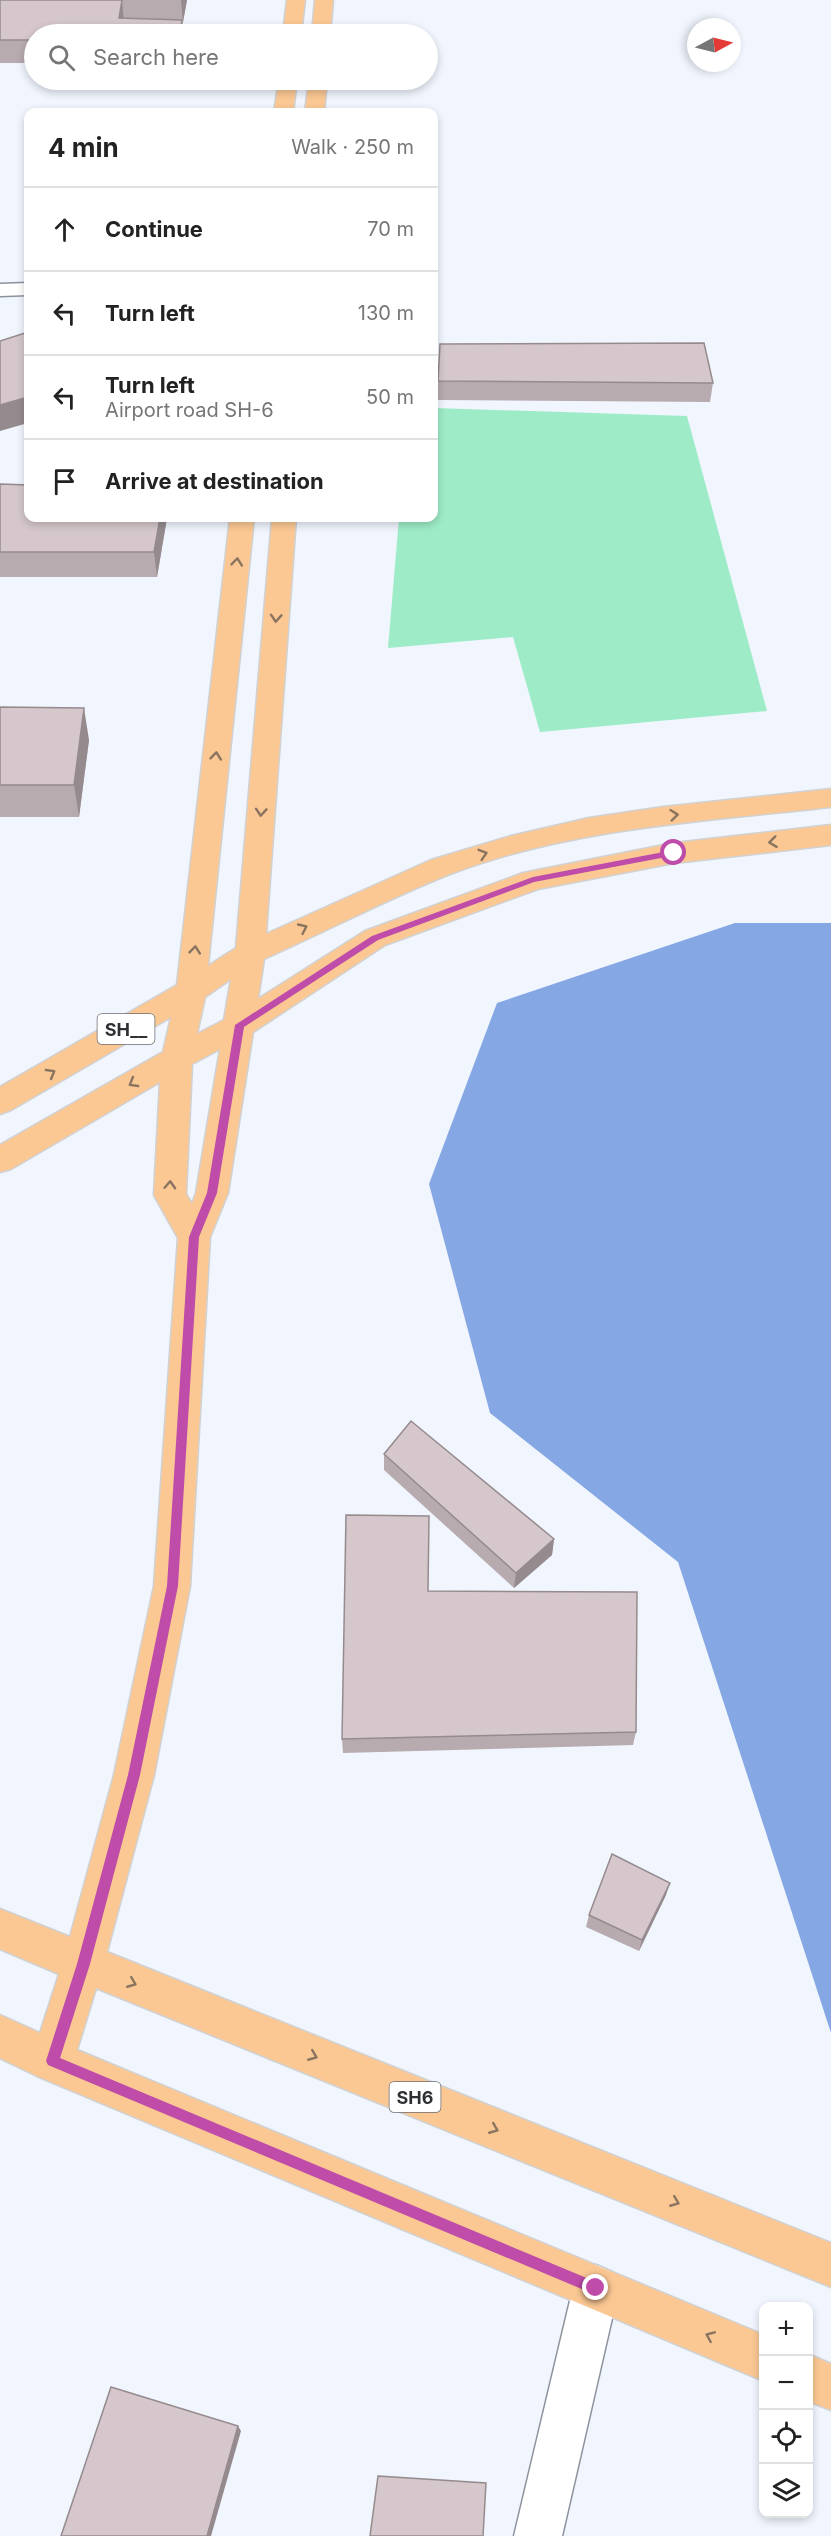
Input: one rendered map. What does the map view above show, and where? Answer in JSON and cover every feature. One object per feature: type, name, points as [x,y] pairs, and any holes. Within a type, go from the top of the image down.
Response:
[{"type":"main road","points":[[293,24],[296,0]]},
{"type":"main road","points":[[322,24],[324,0]]},
{"type":"main road","points":[[285,108],[287,90]]},
{"type":"main road","points":[[315,108],[317,90]]},
{"type":"main road","points":[[194,1237],[170,1195],[177,1058],[191,992],[242,522]]},
{"type":"main road","points":[[52,2061],[84,1964],[134,1775],[172,1586],[194,1237],[212,1193],[250,952],[284,522]]},
{"type":"main road","points":[[250,952],[441,867],[512,846],[589,827],[663,816],[831,798]]},
{"type":"main road","name":"SH__","points":[[0,1160],[177,1058],[240,1025],[375,938],[533,880],[674,853],[831,835]]},
{"type":"main road","name":"SH__","points":[[0,1102],[191,992],[250,952]]},
{"type":"main road","name":"SH6","points":[[0,1929],[831,2265]]},
{"type":"main road","points":[[0,2036],[52,2061],[759,2356]]},
{"type":"main road","points":[[813,2379],[831,2387]]},
{"type":"street","points":[[0,290],[24,289]]},
{"type":"street","points":[[538,2536],[596,2288]]},
{"type":"green space","points":[[438,408],[687,416],[767,711],[540,732],[513,637],[388,648],[399,522],[438,522]]},
{"type":"water","points":[[735,923],[831,923],[831,2033],[678,1562],[490,1413],[429,1184],[497,1003]]},
{"type":"building","points":[[0,0],[122,0],[119,18],[182,20],[181,24],[24,24],[24,40],[0,40]]},
{"type":"building","points":[[24,333],[24,398],[0,405],[0,341]]},
{"type":"building","points":[[704,343],[713,383],[438,381],[440,344]]},
{"type":"building","points":[[0,484],[24,485],[24,522],[159,522],[154,552],[0,552]]},
{"type":"building","points":[[0,707],[84,708],[74,785],[0,785]]},
{"type":"building","points":[[411,1421],[554,1539],[516,1573],[384,1454]]},
{"type":"building","points":[[346,1515],[429,1516],[428,1591],[637,1592],[636,1732],[342,1739]]},
{"type":"building","points":[[612,1854],[670,1883],[642,1940],[589,1915]]},
{"type":"building","points":[[111,2387],[238,2426],[207,2536],[61,2536]]},
{"type":"building","points":[[378,2476],[486,2483],[483,2536],[370,2536]]},
{"type":"route","points":[[596,2288],[52,2061],[84,1964],[134,1775],[172,1586],[194,1237],[212,1193],[240,1025],[375,938],[533,880],[674,853]]}]
